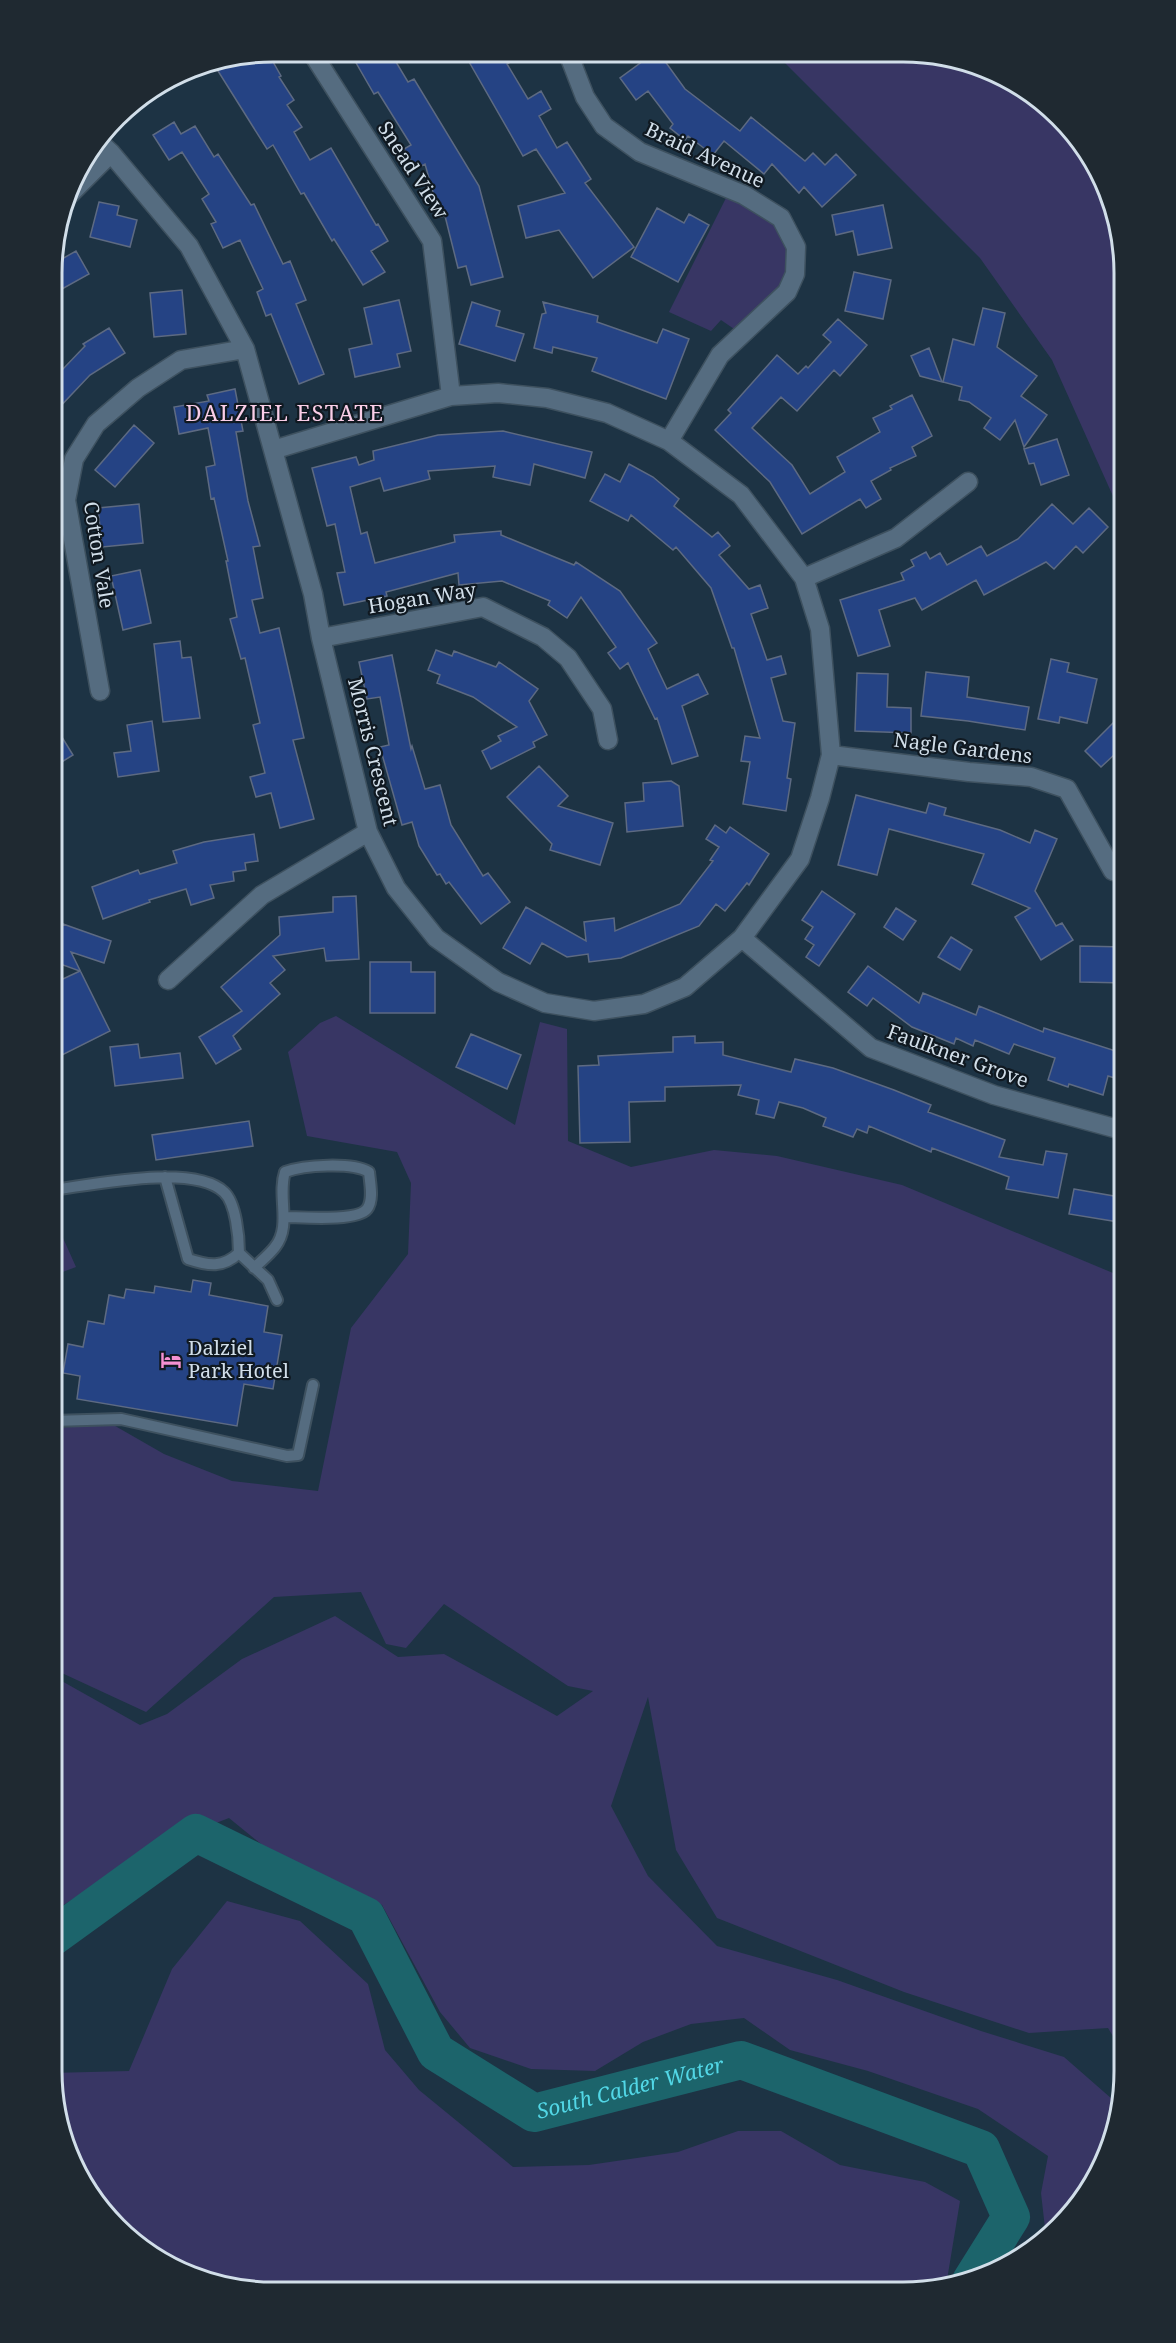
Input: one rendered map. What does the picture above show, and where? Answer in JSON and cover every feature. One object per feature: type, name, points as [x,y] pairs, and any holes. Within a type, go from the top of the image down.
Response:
[{"type":"street","name":"Snead View","points":[[318,62],[432,241],[452,396]]},
{"type":"street","name":"Braid Avenue","points":[[571,62],[585,97],[604,126],[640,152],[744,195],[781,218],[796,247],[795,274],[787,292],[720,355],[669,441]]},
{"type":"street","name":"Morris Crescent","points":[[105,147],[189,246],[245,349],[273,450],[313,594],[321,638],[368,832],[396,888],[436,938],[498,982],[545,1002],[594,1011],[644,1004],[685,987],[742,938],[800,859],[831,755],[820,629],[804,578],[741,495],[669,441],[607,413],[547,398],[498,393],[452,396],[273,450]]},
{"type":"street","points":[[91,166],[105,147]]},
{"type":"street","name":"Cotton Vale","points":[[100,691],[66,500],[74,459],[96,424],[138,388],[181,360],[245,349]]},
{"type":"street","points":[[804,578],[896,538],[968,482]]},
{"type":"street","name":"Hogan Way","points":[[321,638],[483,607],[543,637],[568,658],[602,709],[608,740]]},
{"type":"street","name":"Nagle Gardens","points":[[831,755],[969,772],[1031,777],[1067,789],[1113,872]]},
{"type":"street","points":[[168,980],[262,895],[368,832]]},
{"type":"street","name":"Faulkner Grove","points":[[742,938],[871,1048],[994,1095],[1114,1128]]},
{"type":"lane","points":[[254,1268],[277,1246],[284,1217],[282,1182],[285,1172],[298,1167],[360,1166],[369,1172],[371,1199],[367,1210],[356,1216],[284,1217]]},
{"type":"lane","points":[[62,1189],[129,1179],[165,1177],[206,1180],[225,1193],[234,1213],[239,1253],[268,1280],[277,1300]]},
{"type":"lane","points":[[165,1177],[188,1259],[204,1264],[229,1263],[239,1253]]},
{"type":"lane","points":[[62,1421],[121,1419],[287,1456],[298,1455],[313,1384]]},
{"type":"shaded area","points":[[784,62],[918,62],[972,73],[997,83],[1021,97],[1053,123],[1071,144],[1093,179],[1103,204],[1113,245],[1114,498],[1052,360],[980,258]]},
{"type":"shaded area","points":[[729,192],[774,221],[788,245],[789,269],[781,289],[737,331],[721,320],[711,331],[669,312]]},
{"type":"shaded area","points":[[336,1016],[515,1125],[540,1022],[567,1029],[568,1141],[631,1167],[714,1150],[777,1156],[902,1185],[1114,1273],[1114,2038],[1108,2028],[1029,2033],[904,1992],[717,1918],[676,1850],[648,1697],[611,1806],[648,1876],[717,1946],[837,1980],[981,2031],[1064,2057],[1113,2100],[1103,2139],[1093,2164],[1071,2199],[1045,2227],[1041,2193],[1048,2156],[978,2109],[868,2071],[790,2050],[744,2018],[691,2024],[643,2042],[595,2071],[531,2069],[470,2048],[440,2012],[382,1905],[282,1861],[229,1818],[156,1846],[62,1906],[62,1681],[140,1725],[167,1714],[242,1659],[335,1616],[398,1657],[444,1654],[557,1716],[593,1691],[568,1686],[444,1604],[406,1648],[386,1644],[361,1592],[274,1597],[146,1712],[62,1673],[62,1428],[103,1419],[164,1454],[232,1481],[318,1491],[351,1328],[408,1254],[411,1183],[397,1152],[307,1136],[288,1052],[320,1023]]},
{"type":"shaded area","points":[[62,1236],[76,1267],[62,1272]]},
{"type":"shaded area","points":[[227,1901],[300,1921],[368,1984],[385,2050],[419,2090],[513,2167],[589,2165],[678,2152],[738,2131],[781,2131],[840,2165],[925,2182],[960,2201],[948,2276],[904,2282],[272,2282],[245,2280],[204,2270],[179,2260],[155,2246],[114,2210],[97,2188],[83,2164],[73,2139],[63,2098],[62,2073],[129,2071],[172,1969]]},
{"type":"building","points":[[273,62],[281,76],[279,77],[294,100],[287,105],[302,127],[294,132],[310,160],[331,148],[376,225],[378,224],[388,241],[371,251],[385,272],[363,285],[334,239],[332,241],[304,193],[301,194],[273,145],[267,149],[217,69]]},
{"type":"building","points":[[356,62],[396,62],[408,82],[414,79],[479,186],[503,277],[471,285],[466,266],[458,268],[445,216],[440,217],[425,164],[416,169],[404,149],[411,145],[378,92],[374,94]]},
{"type":"building","points":[[469,62],[510,62],[507,64],[528,99],[541,91],[551,109],[539,116],[557,148],[567,142],[591,179],[585,183],[634,247],[593,278],[559,230],[526,238],[518,206],[565,193],[536,149],[523,156]]},
{"type":"building","points":[[642,62],[666,62],[685,89],[740,131],[751,117],[805,161],[813,153],[825,165],[836,154],[856,175],[822,207],[804,187],[799,193],[772,164],[764,174],[724,141],[713,155],[688,136],[685,140],[670,128],[673,124],[648,91],[636,100],[620,78]]},
{"type":"building","points":[[174,122],[181,134],[195,126],[214,157],[218,154],[251,205],[254,204],[283,264],[290,261],[306,300],[296,304],[324,374],[299,384],[271,314],[266,316],[257,292],[263,289],[240,240],[223,248],[211,224],[216,222],[202,199],[209,194],[182,152],[169,160],[153,135]]},
{"type":"building","points":[[99,202],[119,206],[117,215],[137,220],[130,247],[90,237]]},
{"type":"building","points":[[883,205],[892,248],[858,255],[853,231],[836,235],[832,215]]},
{"type":"building","points":[[657,208],[684,223],[689,214],[709,225],[678,282],[631,257]]},
{"type":"building","points":[[76,251],[89,274],[62,289],[62,259]]},
{"type":"building","points":[[854,272],[891,280],[883,319],[845,311]]},
{"type":"building","points":[[182,290],[186,334],[154,337],[150,293]]},
{"type":"building","points":[[399,300],[411,351],[397,354],[400,367],[355,377],[349,349],[372,344],[364,308]]},
{"type":"building","points":[[472,302],[500,311],[496,326],[524,334],[515,361],[459,344]]},
{"type":"building","points":[[543,302],[598,316],[597,322],[657,343],[663,329],[689,339],[666,399],[592,371],[597,358],[553,347],[552,353],[534,348],[542,314],[546,313]]},
{"type":"building","points":[[983,308],[1005,313],[997,347],[1037,376],[1021,396],[1047,415],[1024,447],[1015,420],[1000,440],[984,428],[991,418],[969,402],[959,400],[962,387],[943,382],[953,339],[974,345]]},
{"type":"building","points":[[838,319],[867,345],[840,376],[834,370],[797,411],[781,397],[752,428],[792,465],[810,494],[845,472],[837,457],[880,432],[873,418],[892,409],[890,406],[912,395],[932,436],[912,447],[916,456],[890,468],[891,470],[871,481],[881,499],[866,508],[860,499],[802,534],[770,482],[715,430],[731,413],[728,410],[777,355],[798,374],[806,366],[808,368],[831,342],[823,335]]},
{"type":"building","points":[[109,328],[125,353],[90,375],[62,405],[62,368],[85,346],[83,344]]},
{"type":"building","points":[[929,348],[942,382],[920,376],[911,356]]},
{"type":"building","points":[[235,389],[243,431],[236,432],[248,501],[260,546],[253,547],[263,598],[252,600],[260,633],[279,628],[304,738],[293,740],[314,819],[280,828],[271,793],[256,797],[250,777],[265,773],[253,725],[260,723],[245,658],[241,659],[230,619],[237,617],[226,561],[228,561],[214,498],[211,499],[206,467],[215,465],[208,428],[179,434],[174,407],[209,401],[207,395]]},
{"type":"building","points":[[134,425],[154,443],[115,487],[95,470]]},
{"type":"building","points":[[503,431],[592,452],[585,478],[534,464],[530,485],[493,477],[495,466],[428,471],[430,479],[384,491],[380,478],[350,487],[361,534],[367,532],[375,563],[455,542],[454,535],[501,531],[501,535],[574,565],[576,562],[620,591],[657,643],[648,649],[667,689],[698,674],[708,694],[682,706],[698,756],[672,764],[657,718],[655,719],[628,663],[620,669],[608,653],[616,647],[581,597],[567,618],[548,605],[550,601],[502,581],[459,585],[458,573],[386,592],[387,596],[344,605],[337,573],[345,572],[335,524],[327,526],[312,468],[356,457],[359,465],[374,460],[373,451],[438,435]]},
{"type":"building","points":[[1057,439],[1069,475],[1041,485],[1034,463],[1029,464],[1024,449]]},
{"type":"building","points":[[629,464],[653,477],[679,499],[674,506],[712,537],[718,532],[730,546],[719,555],[749,589],[760,585],[768,608],[751,614],[767,660],[781,656],[786,674],[771,678],[783,721],[795,723],[787,778],[791,779],[786,811],[743,804],[750,762],[741,761],[745,736],[760,738],[734,648],[732,648],[711,588],[676,547],[673,550],[631,515],[628,521],[590,501],[605,474],[620,482]]},
{"type":"building","points":[[139,504],[143,543],[102,547],[98,508]]},
{"type":"building","points":[[1052,504],[1073,524],[1089,508],[1108,527],[1083,553],[1076,546],[1054,569],[1046,562],[984,595],[976,580],[922,610],[915,598],[879,610],[890,646],[858,656],[840,600],[904,580],[901,573],[914,566],[911,560],[926,552],[930,559],[940,553],[947,565],[981,546],[987,556],[1018,539]]},
{"type":"building","points":[[140,570],[151,623],[123,630],[111,576]]},
{"type":"building","points":[[180,641],[182,658],[191,657],[200,718],[163,722],[154,644]]},
{"type":"building","points":[[436,650],[452,656],[454,651],[496,667],[499,662],[538,689],[529,701],[547,735],[533,742],[535,747],[491,769],[482,751],[501,741],[498,736],[517,727],[473,697],[437,683],[440,675],[428,670]]},
{"type":"building","points":[[392,655],[411,749],[412,746],[425,789],[440,785],[451,825],[483,876],[488,873],[510,902],[481,924],[449,882],[446,884],[440,874],[437,875],[419,846],[412,822],[402,825],[380,747],[389,745],[380,697],[367,699],[359,662]]},
{"type":"building","points":[[1051,659],[1069,663],[1067,672],[1097,679],[1087,723],[1060,717],[1059,723],[1038,719]]},
{"type":"building","points":[[926,672],[969,677],[967,697],[1029,707],[1025,730],[921,716]]},
{"type":"building","points":[[857,673],[888,674],[887,707],[911,708],[911,733],[855,731]]},
{"type":"building","points":[[152,721],[159,771],[118,777],[114,753],[131,751],[127,725]]},
{"type":"building","points":[[1114,722],[1114,755],[1101,767],[1085,751]]},
{"type":"building","points":[[62,737],[73,755],[62,762]]},
{"type":"building","points":[[539,766],[568,796],[558,806],[613,823],[600,865],[550,850],[552,844],[507,797]]},
{"type":"building","points":[[671,781],[679,786],[683,826],[627,832],[625,803],[644,801],[643,783]]},
{"type":"building","points":[[856,795],[926,813],[929,803],[946,808],[944,815],[1000,830],[1030,843],[1035,830],[1057,839],[1035,891],[1056,926],[1062,923],[1073,940],[1041,960],[1015,917],[1030,908],[972,884],[984,854],[889,829],[877,875],[838,865]]},
{"type":"building","points":[[715,825],[726,833],[730,827],[769,854],[749,885],[747,883],[725,911],[716,904],[699,926],[621,958],[589,962],[588,954],[567,957],[542,943],[530,964],[503,948],[526,907],[586,941],[584,922],[614,918],[615,931],[680,904],[713,861],[710,860],[719,847],[706,839]]},
{"type":"building","points":[[254,834],[258,861],[245,863],[246,870],[233,872],[234,881],[210,885],[214,898],[191,905],[186,889],[149,900],[150,902],[103,919],[92,887],[138,870],[140,874],[177,863],[173,851],[204,842]]},
{"type":"building","points":[[822,891],[855,914],[819,966],[806,957],[814,945],[805,939],[813,927],[802,920]]},
{"type":"building","points":[[356,896],[359,959],[326,961],[324,948],[273,956],[285,970],[270,983],[280,994],[233,1036],[241,1049],[216,1064],[199,1037],[242,1011],[221,987],[280,935],[279,917],[333,912],[333,897]]},
{"type":"building","points":[[896,908],[916,921],[903,940],[884,927]]},
{"type":"building","points":[[63,924],[111,941],[104,963],[71,952],[110,1031],[62,1055],[62,979],[80,971],[62,965]]},
{"type":"building","points":[[951,937],[972,950],[960,970],[938,957]]},
{"type":"building","points":[[1080,946],[1114,947],[1114,983],[1080,982]]},
{"type":"building","points":[[370,962],[411,962],[411,972],[435,972],[435,1013],[370,1013]]},
{"type":"building","points":[[868,966],[919,1003],[923,993],[976,1015],[979,1006],[1043,1032],[1044,1028],[1114,1050],[1114,1078],[1108,1076],[1103,1095],[1069,1084],[1068,1087],[1048,1080],[1055,1058],[1014,1044],[1009,1054],[975,1040],[973,1046],[956,1038],[954,1044],[912,1027],[873,998],[867,1006],[848,992]]},
{"type":"building","points":[[471,1034],[521,1055],[507,1089],[456,1067]]},
{"type":"building","points":[[695,1036],[695,1043],[723,1042],[723,1055],[791,1072],[795,1059],[833,1068],[894,1090],[931,1105],[928,1112],[1005,1140],[999,1157],[1043,1165],[1046,1151],[1067,1154],[1058,1198],[1006,1189],[1009,1177],[932,1148],[931,1152],[869,1126],[867,1133],[857,1129],[853,1137],[823,1126],[826,1118],[803,1108],[779,1102],[774,1118],[756,1114],[759,1100],[738,1095],[741,1085],[665,1087],[665,1101],[629,1102],[630,1142],[580,1143],[578,1066],[599,1065],[598,1056],[673,1052],[673,1037]]},
{"type":"building","points":[[138,1044],[140,1058],[180,1053],[183,1078],[115,1086],[110,1047]]},
{"type":"building","points":[[249,1121],[253,1146],[156,1160],[152,1135]]},
{"type":"building","points":[[1074,1189],[1114,1196],[1114,1221],[1069,1214]]},
{"type":"building","name":"Dalziel Park Hotel","points":[[193,1280],[211,1283],[209,1295],[268,1306],[264,1332],[282,1335],[273,1389],[244,1384],[237,1426],[77,1399],[80,1376],[63,1373],[68,1344],[83,1347],[88,1321],[104,1324],[109,1295],[124,1298],[126,1289],[154,1293],[155,1286],[191,1292]]},
{"type":"waterway","name":"South Calder Water","points":[[62,1930],[196,1833],[366,1916],[436,2052],[534,2113],[741,2060],[981,2149],[1011,2217],[980,2267]]},
{"type":"place","name":"Dalziel Park Hotel","points":[[171,1360]]},
{"type":"district","name":"DALZIEL ESTATE","points":[[285,413]]}]
